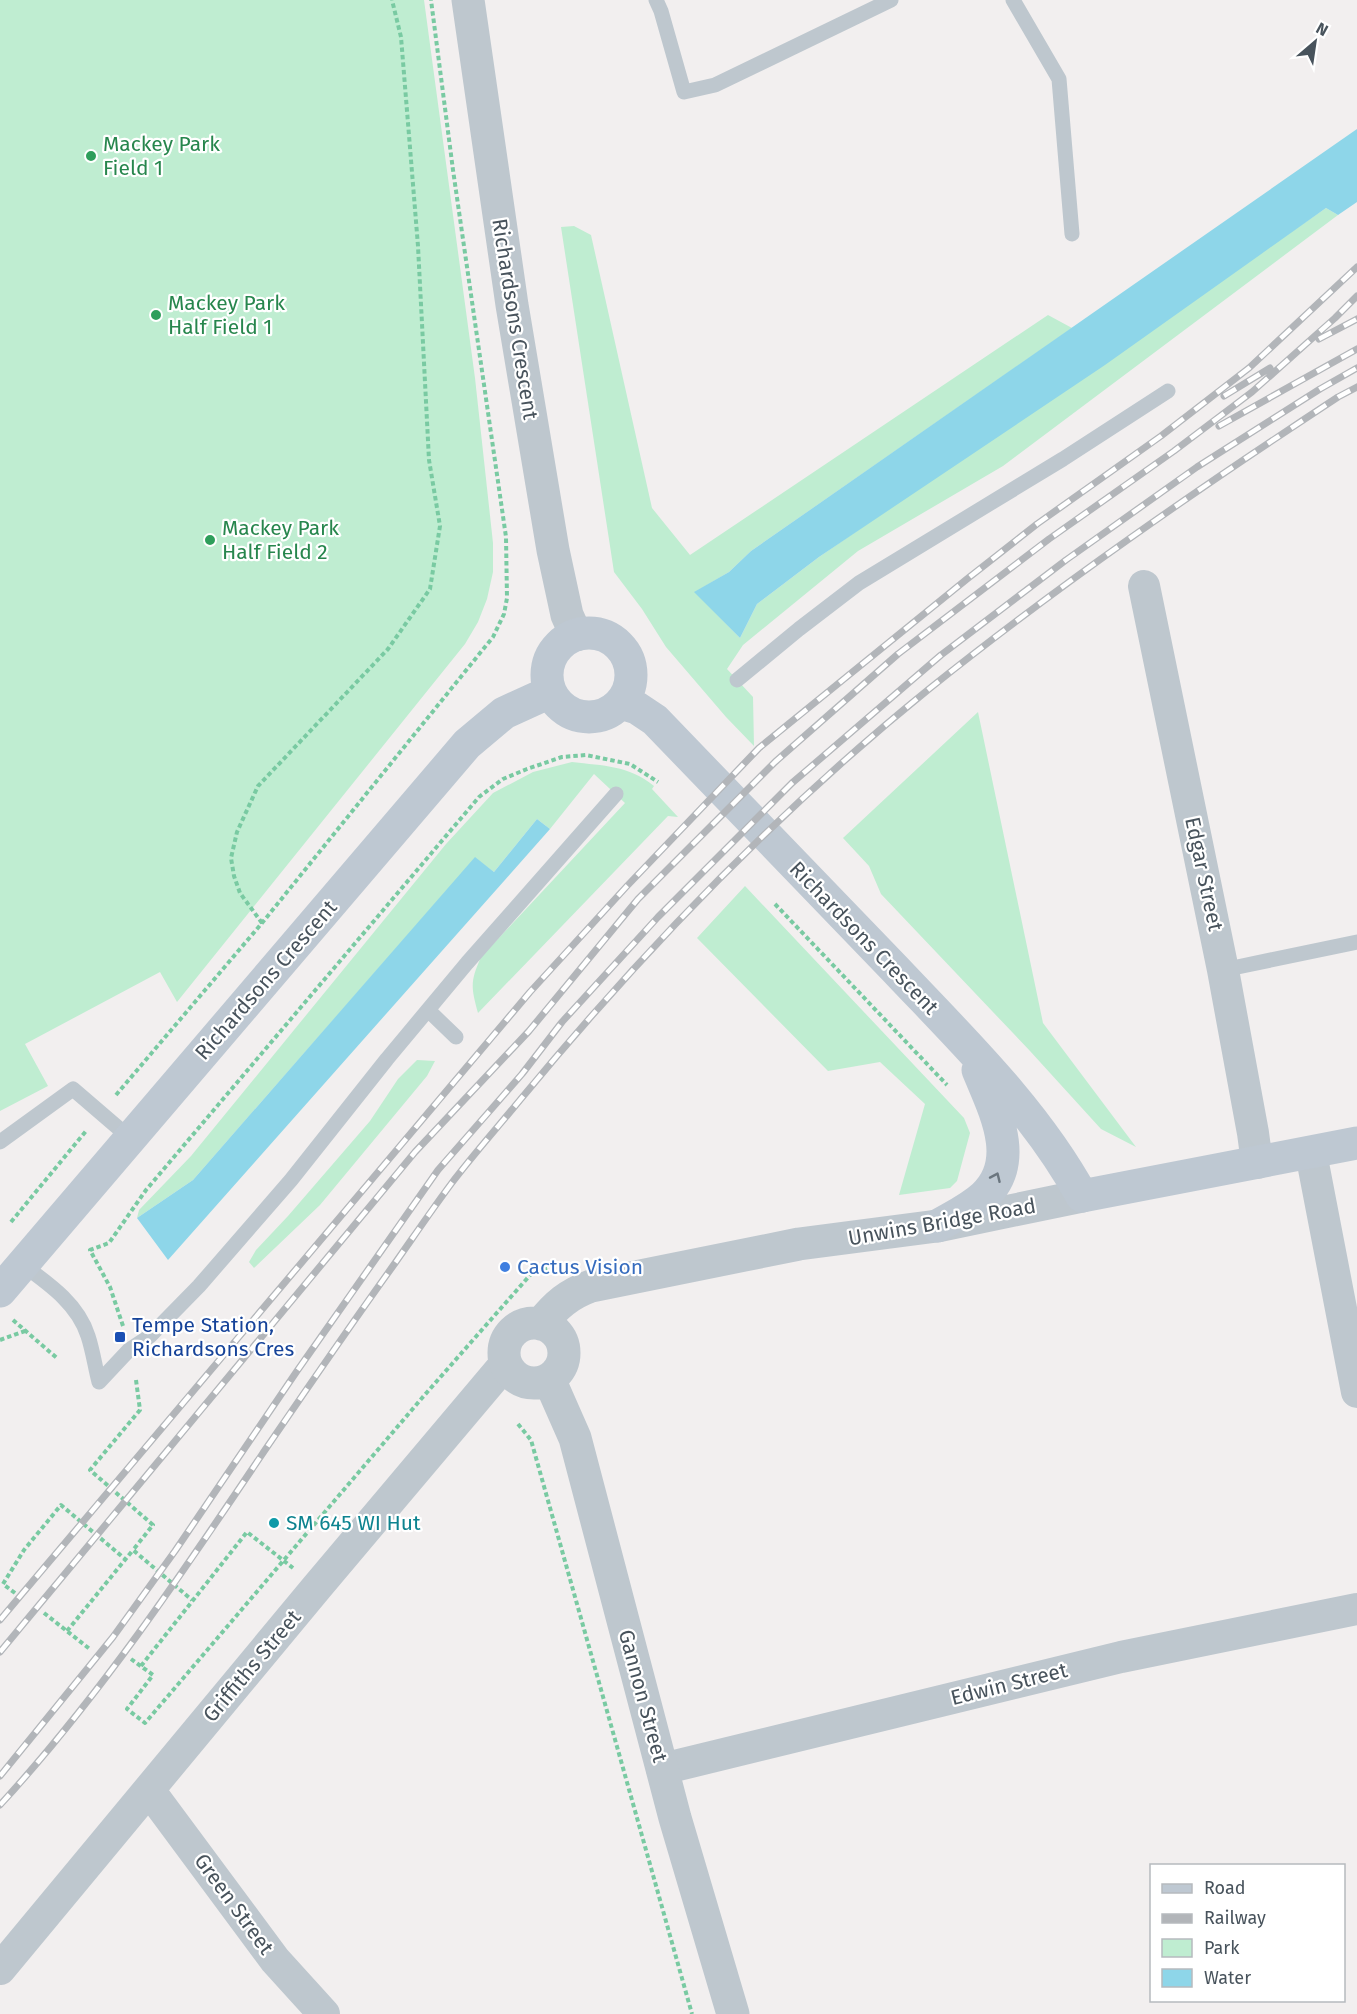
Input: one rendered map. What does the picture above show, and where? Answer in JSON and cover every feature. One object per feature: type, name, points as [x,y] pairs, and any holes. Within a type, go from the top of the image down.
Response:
[{"type":"main road","points":[[589,633],[603,635],[624,651],[630,664],[632,678],[628,691],[621,703],[610,712],[583,717],[569,712],[558,704],[550,692],[546,678],[548,664],[554,652],[564,641],[576,635],[589,633]]},
{"type":"main road","name":"Richardsons Crescent","points":[[6,1305],[23,1265],[467,744],[504,713],[550,692]]},
{"type":"main road","name":"Richardsons Crescent","points":[[621,703],[637,708],[655,720],[969,1046],[1048,1141],[1066,1166],[1082,1196]]},
{"type":"main road","points":[[937,1226],[976,1203],[986,1194],[999,1172],[1004,1157],[1000,1126],[969,1046]]},
{"type":"main road","name":"Unwins Bridge Road","points":[[1082,1196],[1357,1143]]},
{"type":"street","name":"Richardsons Crescent","points":[[468,0],[512,305],[553,550],[567,615],[576,635]]},
{"type":"street","name":"Edgar Street","points":[[1144,586],[1223,970],[1257,1163]]},
{"type":"street","points":[[1311,1153],[1357,1392]]},
{"type":"street","name":"Unwins Bridge Road","points":[[541,1324],[562,1299],[591,1286],[799,1244],[937,1226],[1082,1196]]},
{"type":"street","points":[[541,1324],[556,1333],[564,1349],[561,1366],[549,1379],[541,1383],[524,1382],[516,1378],[505,1364],[503,1354],[508,1337],[522,1325],[541,1324]]},
{"type":"street","name":"Griffiths Street","points":[[0,1969],[505,1364]]},
{"type":"street","name":"Gannon Street","points":[[549,1379],[575,1438],[662,1769],[733,2014]]},
{"type":"street","name":"Edwin Street","points":[[662,1769],[1121,1657],[1357,1609]]},
{"type":"street","name":"Green Street","points":[[149,1790],[275,1960],[324,2014]]},
{"type":"lane","points":[[656,0],[684,92],[715,85],[891,0]]},
{"type":"lane","points":[[1013,0],[1059,79],[1072,234]]},
{"type":"lane","points":[[737,680],[799,628],[859,583],[1063,459],[1168,391]]},
{"type":"lane","points":[[23,1265],[57,1291],[76,1312],[88,1335],[99,1382],[129,1350],[150,1336],[199,1286],[291,1180],[428,1010],[616,794]]},
{"type":"lane","points":[[1223,970],[1357,942]]},
{"type":"lane","points":[[428,1010],[456,1037]]},
{"type":"lane","points":[[0,1142],[73,1089],[130,1138]]},
{"type":"path","points":[[262,922],[240,893],[234,876],[231,858],[237,832],[258,786],[388,649],[430,589],[440,526],[429,460],[418,246],[401,37],[392,0]]},
{"type":"path","points":[[7,1227],[262,922],[493,637],[504,614],[507,598],[506,537],[431,0]]},
{"type":"path","name":"Richardsons Crescent","points":[[90,1250],[109,1242],[146,1190],[479,797],[491,787],[527,769],[562,758],[586,755],[630,764],[658,782]]},
{"type":"path","name":"Richardsons Crescent","points":[[775,904],[952,1090]]},
{"type":"path","points":[[131,1659],[153,1675],[127,1708],[145,1723],[282,1560],[531,1274]]},
{"type":"path","points":[[6,1305],[26,1331],[58,1359]]},
{"type":"path","points":[[0,1340],[26,1331]]},
{"type":"path","points":[[67,1631],[153,1524],[90,1470],[140,1410]]},
{"type":"path","name":"Gannon Street","points":[[518,1424],[531,1440],[692,2014]]},
{"type":"path","points":[[15,1593],[3,1584],[24,1550],[61,1505],[125,1559]]},
{"type":"path","points":[[141,1666],[247,1532],[317,1587]]},
{"type":"path","points":[[133,1550],[192,1600]]},
{"type":"path","points":[[44,1613],[92,1650]]},
{"type":"green space","points":[[0,0],[424,0],[475,378],[493,543],[493,572],[487,599],[478,622],[465,644],[177,1002],[160,972],[25,1044],[48,1086],[0,1111]]},
{"type":"green space","points":[[1326,208],[1338,215],[1003,466],[858,551],[743,645],[727,669],[753,697],[754,746],[666,647],[642,609],[614,572],[561,227],[574,226],[591,235],[652,508],[690,555],[1048,315],[1072,328],[751,551],[729,572],[695,592],[740,638],[757,604],[819,557]]},
{"type":"green space","points":[[978,712],[1043,1023],[1136,1147],[1101,1129],[881,894],[869,866],[843,838]]},
{"type":"green space","points":[[572,762],[605,766],[635,774],[654,786],[652,789],[678,817],[668,816],[478,1013],[473,985],[481,957],[625,803],[594,774],[550,829],[537,819],[494,872],[475,858],[193,1180],[137,1218],[139,1210],[191,1156],[446,844],[493,793],[533,772]]},
{"type":"green space","points":[[745,886],[964,1118],[970,1133],[957,1181],[950,1188],[899,1195],[925,1104],[880,1062],[828,1071],[697,938]]},
{"type":"green space","points":[[417,1060],[435,1061],[427,1076],[320,1205],[254,1268],[249,1262],[256,1250],[370,1121],[398,1079]]},
{"type":"water","points":[[1357,129],[1357,202],[1338,215],[1326,208],[1105,365],[819,557],[757,604],[740,638],[694,592],[729,572],[751,551]]},
{"type":"water","points":[[537,819],[550,829],[168,1260],[137,1218],[193,1180],[475,857],[494,872]]},
{"type":"railway","points":[[0,1620],[530,992],[627,886],[759,748],[1037,524],[1161,436],[1249,368],[1357,267]]},
{"type":"railway","points":[[0,1652],[415,1152],[529,1031],[638,899],[775,762],[898,654],[1049,539],[1174,451],[1252,392],[1357,296]]},
{"type":"railway","points":[[1319,339],[1357,319]]},
{"type":"railway","points":[[1219,426],[1357,349]]},
{"type":"railway","points":[[1224,396],[1270,368]]},
{"type":"railway","points":[[0,1776],[113,1637],[438,1170],[522,1074],[562,1022],[658,917],[792,783],[941,655],[1066,560],[1197,467],[1357,368]]},
{"type":"railway","points":[[0,1805],[72,1721],[139,1632],[338,1343],[451,1184],[567,1045],[664,936],[714,884],[819,783],[873,735],[978,650],[1130,538],[1338,397],[1357,387]]},
{"type":"place","name":"Mackey Park Field 1","points":[[91,156]]},
{"type":"place","name":"Mackey Park Half Field 1","points":[[156,315]]},
{"type":"place","name":"Mackey Park Half Field 2","points":[[210,540]]},
{"type":"place","name":"Cactus Vision","points":[[505,1267]]},
{"type":"place","name":"Tempe Station, Richardsons Cres","points":[[120,1337]]},
{"type":"place","name":"SM 645 WI Hut","points":[[274,1523]]}]
